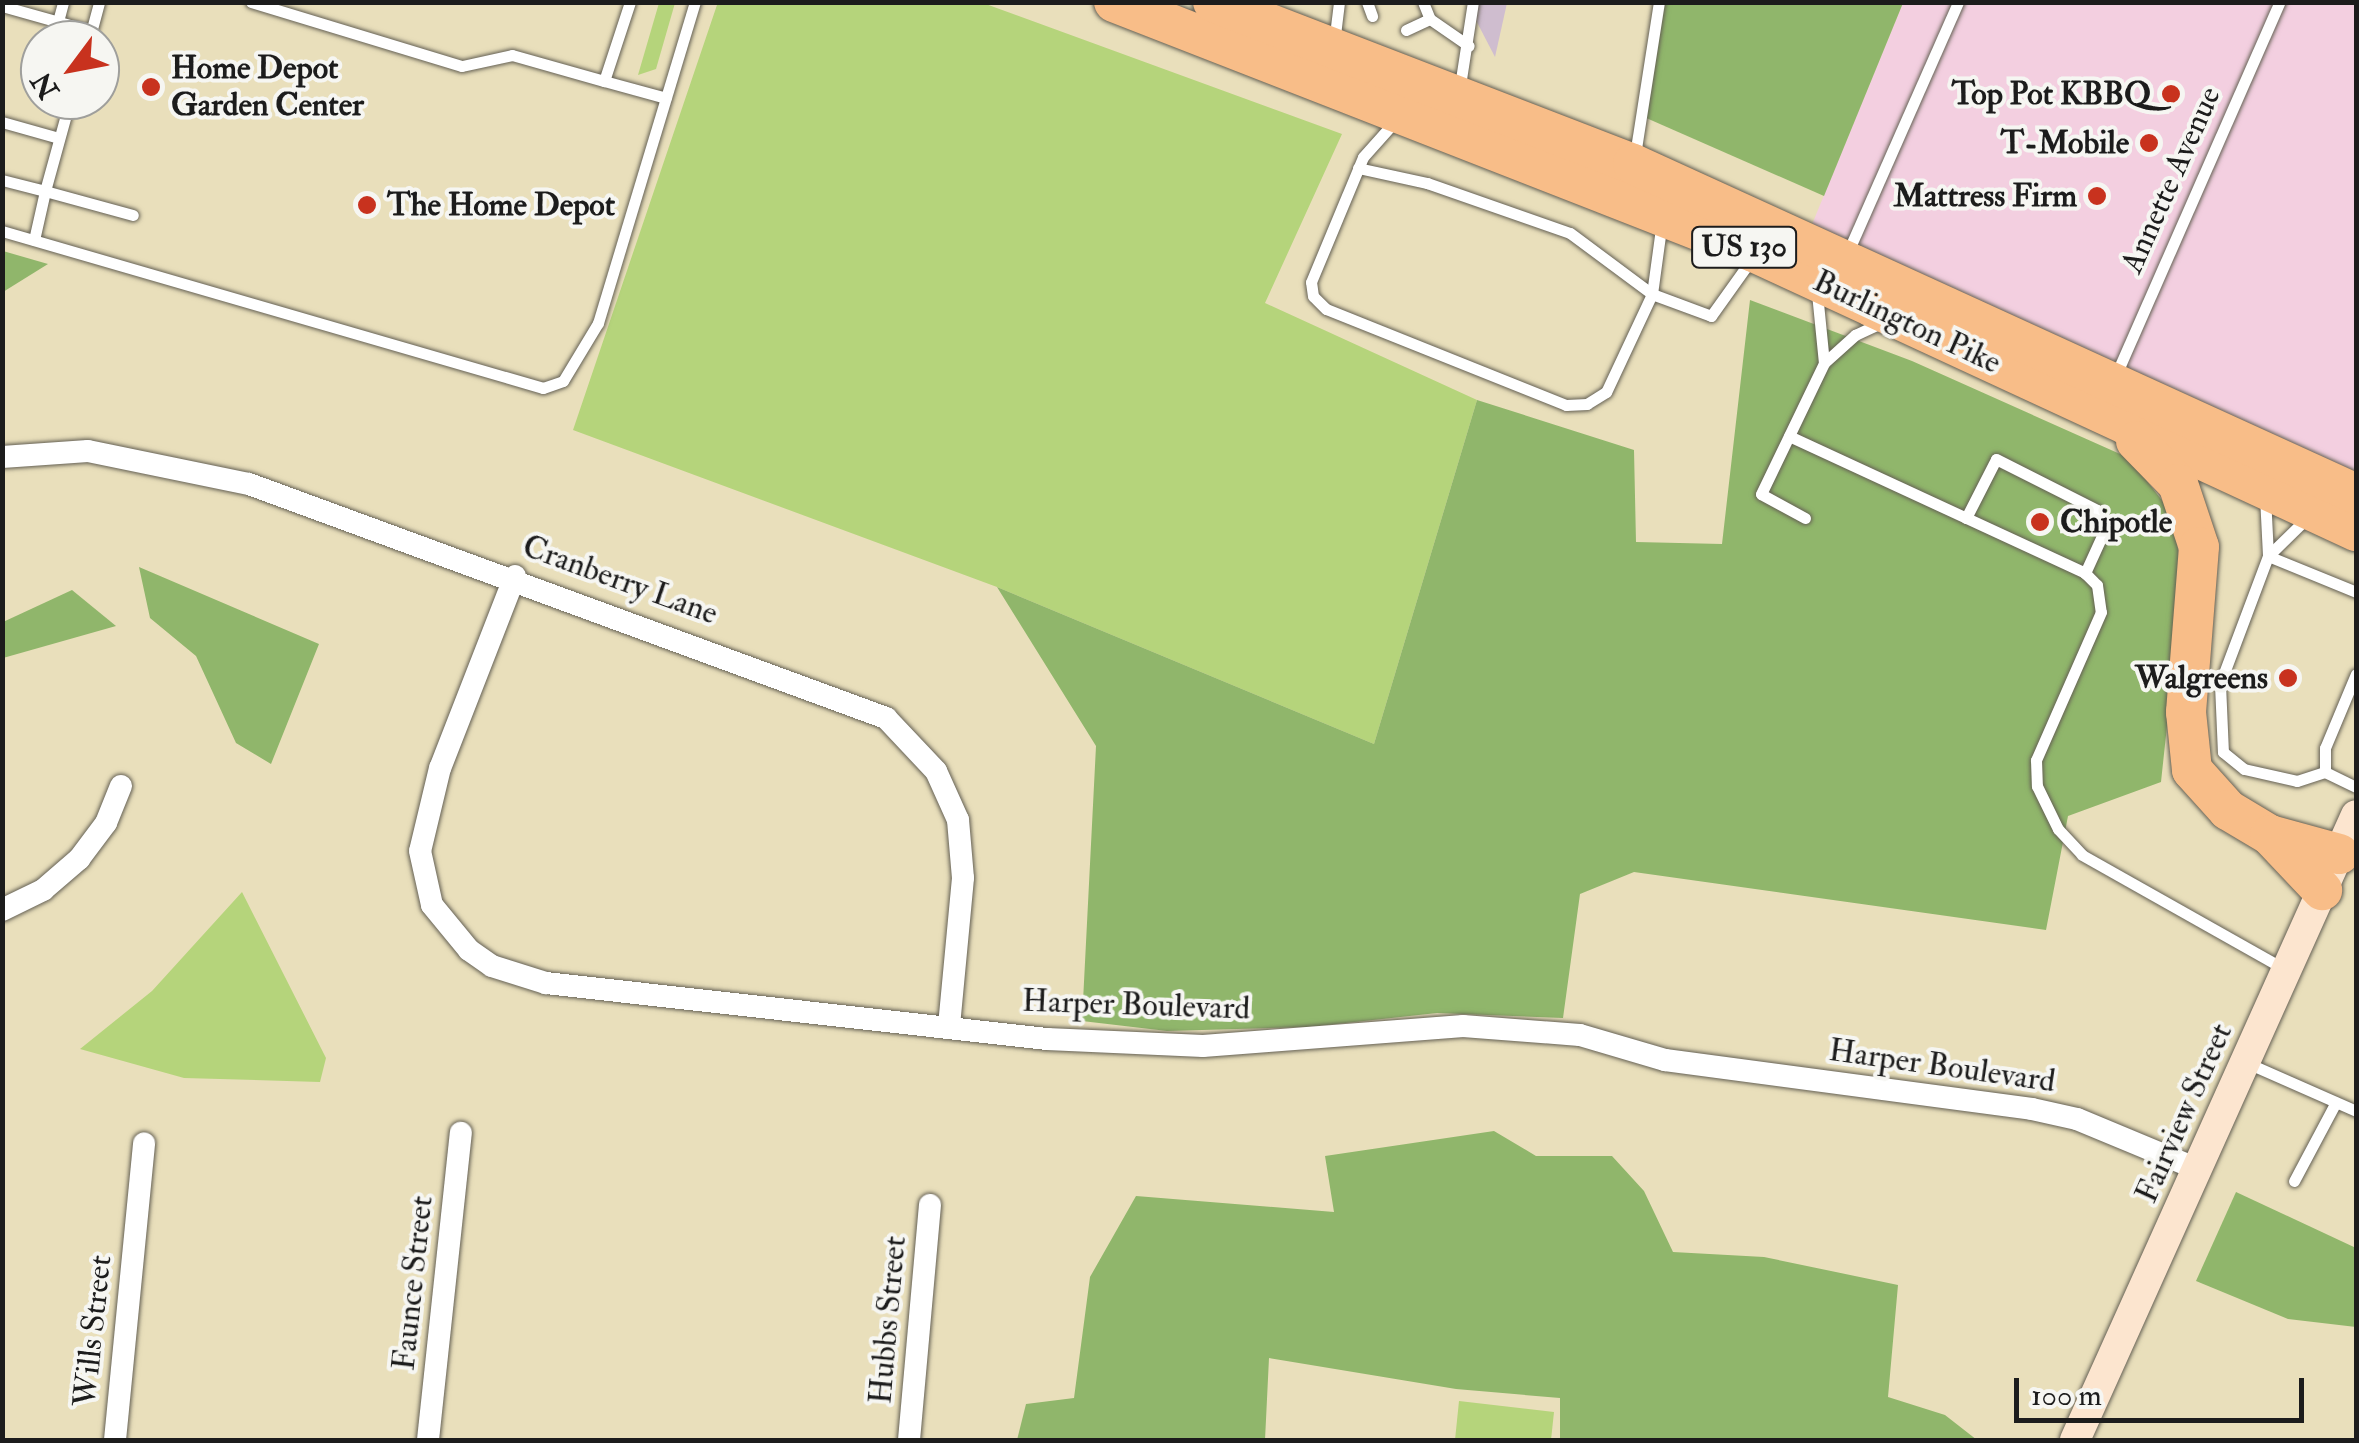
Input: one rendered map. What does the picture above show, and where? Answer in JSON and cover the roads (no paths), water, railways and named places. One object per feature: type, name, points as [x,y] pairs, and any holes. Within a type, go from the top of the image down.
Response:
[{"type":"highway","name":"Burlington Pike","points":[[1114,2],[1404,112],[1754,252],[1830,269],[1896,317],[2356,494]]},
{"type":"highway","name":"Burlington Pike","points":[[1214,2],[1633,164],[1830,269],[2105,396],[2265,490],[2356,531]]},
{"type":"highway","points":[[2105,396],[2156,457],[2192,514],[2199,546],[2185,744],[2206,790],[2331,872]]},
{"type":"street","name":"Cranberry Lane","points":[[2,457],[88,451],[249,484],[515,576],[839,696],[903,732],[936,771],[958,820],[964,878],[949,1026]]},
{"type":"street","name":"Harper Boulevard","points":[[515,576],[440,768],[420,850],[432,905],[469,950],[492,966],[546,983],[1047,1039],[1202,1046],[1463,1026],[1561,1032],[1664,1060],[2032,1108],[2092,1124],[2197,1169]]},
{"type":"street","points":[[2,910],[43,890],[78,860],[106,823],[121,786]]},
{"type":"street","name":"Fairview Street","points":[[2075,1440],[2356,815]]},
{"type":"street","name":"Faunce Street","points":[[428,1440],[462,1133]]},
{"type":"street","name":"Wills Street","points":[[115,1440],[144,1142]]},
{"type":"street","name":"Hubbs Street","points":[[910,1440],[930,1204]]},
{"type":"lane","points":[[251,2],[462,66],[512,56],[666,98]]},
{"type":"lane","points":[[604,81],[630,2]]},
{"type":"lane","points":[[2,231],[543,388],[563,381],[598,323],[696,2]]},
{"type":"lane","points":[[1334,47],[1339,2]]},
{"type":"lane","points":[[1368,2],[1372,16]]},
{"type":"lane","points":[[1458,96],[1470,46],[1473,2]]},
{"type":"lane","points":[[1633,164],[1659,2]]},
{"type":"lane","points":[[1824,363],[1830,269],[1958,2]]},
{"type":"lane","name":"Annette Avenue","points":[[2105,396],[2280,2]]},
{"type":"lane","points":[[2,6],[54,20]]},
{"type":"lane","points":[[1419,7],[1470,46]]},
{"type":"lane","points":[[1406,30],[1430,19]]},
{"type":"lane","points":[[1404,112],[1358,168],[1311,282],[1326,308],[1566,405],[1587,404],[1606,392],[1652,294],[1664,214]]},
{"type":"lane","points":[[34,240],[64,120]]},
{"type":"lane","points":[[2,122],[59,138]]},
{"type":"lane","points":[[1358,168],[1427,183],[1570,233],[1652,294],[1710,316],[1744,278],[1754,252]]},
{"type":"lane","points":[[2,180],[133,215]]},
{"type":"lane","points":[[1805,518],[1761,494],[1824,363],[1856,335],[1896,317]]},
{"type":"lane","points":[[1788,436],[2084,572],[2097,585],[2101,612],[2036,760],[2037,786],[2058,828],[2082,854],[2286,970]]},
{"type":"lane","points":[[1966,518],[1996,459],[2097,510],[2106,526],[2084,572]]},
{"type":"lane","points":[[2265,490],[2268,556],[2220,684],[2223,752],[2244,769],[2297,781],[2326,772],[2356,787]]},
{"type":"lane","points":[[2268,556],[2313,512]]},
{"type":"lane","points":[[2268,556],[2356,592]]},
{"type":"lane","points":[[2326,772],[2325,748],[2356,674]]},
{"type":"lane","points":[[2245,1062],[2356,1112]]},
{"type":"lane","points":[[2294,1181],[2336,1102]]},
{"type":"place","name":"Home Depot Garden Center","points":[[151,87]]},
{"type":"place","name":"Top Pot KBBQ","points":[[2171,94]]},
{"type":"place","name":"T-Mobile","points":[[2149,143]]},
{"type":"place","name":"Mattress Firm","points":[[2097,196]]},
{"type":"place","name":"The Home Depot","points":[[367,205]]},
{"type":"place","name":"Chipotle","points":[[2040,522]]},
{"type":"place","name":"Walgreens","points":[[2288,678]]}]
